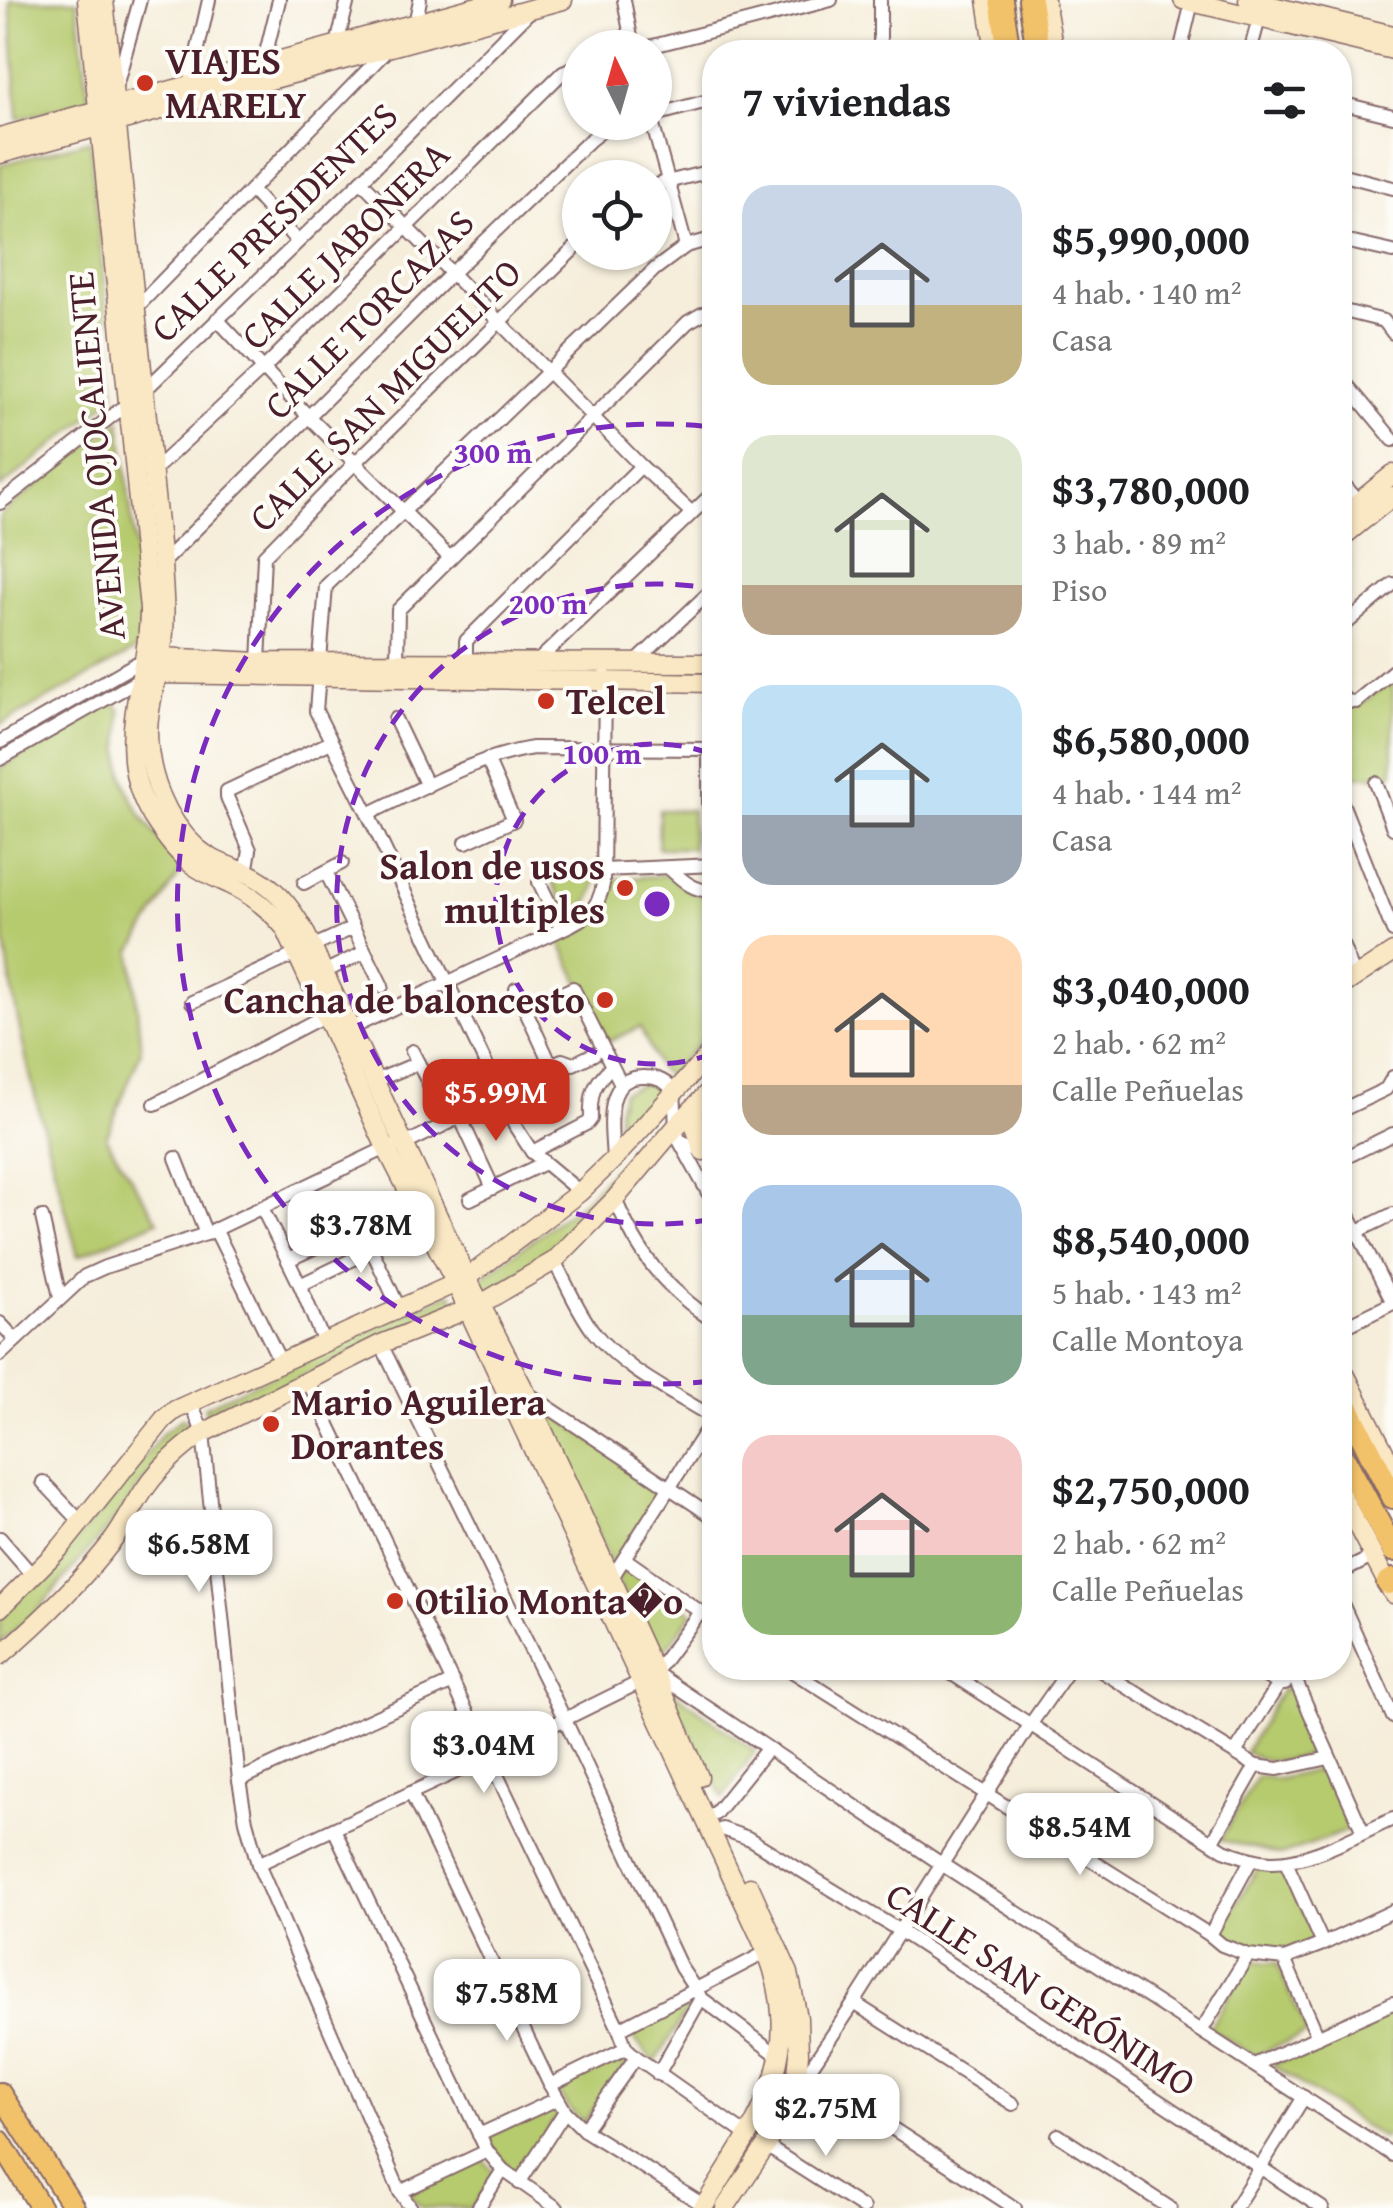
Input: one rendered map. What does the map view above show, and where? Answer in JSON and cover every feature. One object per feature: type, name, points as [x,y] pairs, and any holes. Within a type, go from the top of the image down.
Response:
[{"type":"highway","points":[[1001,0],[1007,40]]},
{"type":"highway","points":[[1030,0],[1036,40]]},
{"type":"highway","points":[[1352,1418],[1393,1498]]},
{"type":"highway","points":[[1352,1479],[1384,1553]]},
{"type":"main road","name":"AVENIDA OJOCALIENTE","points":[[87,0],[109,110],[136,308],[136,397],[153,471],[162,563],[164,632],[154,663],[148,731],[153,772],[161,799],[192,843],[218,863],[246,872],[279,894],[292,910],[324,1016],[462,1281],[790,1973],[802,2079],[766,2146],[725,2208]]},
{"type":"main road","name":"AVENIDA OJOCALIENTE","points":[[104,0],[109,110],[136,397],[149,636],[154,663]]},
{"type":"main road","points":[[0,136],[391,47],[564,0]]},
{"type":"main road","points":[[987,0],[993,40]]},
{"type":"main road","points":[[1045,0],[1052,40]]},
{"type":"main road","points":[[1187,1],[1258,6],[1393,35]]},
{"type":"main road","points":[[0,154],[109,110],[190,84],[488,2]]},
{"type":"main road","points":[[1258,6],[1393,50]]},
{"type":"main road","points":[[1352,507],[1393,474]]},
{"type":"main road","points":[[1352,529],[1393,496]]},
{"type":"main road","points":[[154,663],[259,662],[321,670],[397,662],[537,662],[702,681]]},
{"type":"main road","name":"AVENIDA OJOCALIENTE","points":[[154,663],[138,680],[132,730],[133,767],[144,802],[163,834],[186,860],[268,909],[324,972],[376,1081],[395,1146]]},
{"type":"main road","points":[[154,663],[321,670],[605,672],[635,663],[702,663]]},
{"type":"main road","points":[[1352,979],[1393,952]]},
{"type":"main road","points":[[0,1608],[81,1522],[164,1420],[191,1402],[462,1281],[580,1192],[702,1062]]},
{"type":"main road","points":[[0,1656],[35,1626],[97,1559],[166,1463],[204,1433],[381,1344],[474,1306],[554,1262],[677,1134],[702,1099]]},
{"type":"main road","points":[[693,1109],[694,1128],[702,1142]]},
{"type":"main road","name":"AVENIDA OJOCALIENTE","points":[[474,1306],[524,1391],[611,1579],[648,1677],[776,1976],[783,2034],[769,2094],[704,2207]]},
{"type":"main road","points":[[1352,1388],[1393,1469]]},
{"type":"main road","points":[[1352,1509],[1384,1553],[1391,1585]]},
{"type":"main road","points":[[0,2093],[74,2208]]},
{"type":"main road","points":[[0,2140],[41,2208]]},
{"type":"street","points":[[109,110],[140,0]]},
{"type":"street","points":[[190,84],[209,0]]},
{"type":"street","points":[[263,65],[279,0]]},
{"type":"street","points":[[337,44],[348,0]]},
{"type":"street","points":[[415,24],[420,0]]},
{"type":"street","points":[[624,0],[630,30]]},
{"type":"street","points":[[672,41],[832,0]]},
{"type":"street","points":[[880,0],[880,40]]},
{"type":"street","points":[[1182,40],[1187,1]]},
{"type":"street","points":[[1252,40],[1258,6]]},
{"type":"street","name":"CALLE PRESIDENTES","points":[[0,502],[136,397],[361,181],[532,8]]},
{"type":"street","points":[[136,308],[391,47]]},
{"type":"street","name":"CALLE JABONERA","points":[[153,471],[264,368],[562,73]]},
{"type":"street","points":[[672,111],[702,103]]},
{"type":"street","points":[[1352,106],[1393,116]]},
{"type":"street","name":"CALLE TORCAZAS","points":[[162,563],[590,140]]},
{"type":"street","points":[[672,180],[702,173]]},
{"type":"street","points":[[1352,177],[1393,188]]},
{"type":"street","points":[[361,181],[691,512]]},
{"type":"street","points":[[251,190],[297,241]]},
{"type":"street","points":[[672,211],[686,246]]},
{"type":"street","points":[[580,1192],[532,1152],[515,1126],[316,710],[326,586],[655,269],[686,246],[702,242]]},
{"type":"street","points":[[1352,243],[1393,252]]},
{"type":"street","name":"CALLE SAN MIGUELITO","points":[[259,662],[264,556],[562,261]]},
{"type":"street","points":[[1352,313],[1384,321],[1393,333]]},
{"type":"street","points":[[397,662],[398,610],[688,322],[702,314]]},
{"type":"street","points":[[218,319],[450,558]]},
{"type":"street","points":[[1352,390],[1393,440]]},
{"type":"street","points":[[466,662],[466,641],[641,466]]},
{"type":"street","points":[[1352,495],[1358,502]]},
{"type":"street","points":[[537,662],[702,502]]},
{"type":"street","points":[[1352,618],[1393,584]]},
{"type":"street","points":[[635,663],[702,600]]},
{"type":"street","points":[[0,742],[154,663]]},
{"type":"street","points":[[1352,702],[1393,671]]},
{"type":"street","points":[[351,1028],[592,913],[601,898],[604,870],[605,672]]},
{"type":"street","points":[[0,760],[138,680]]},
{"type":"street","points":[[395,719],[427,786]]},
{"type":"street","points":[[246,872],[250,850],[226,796],[227,790],[331,742]]},
{"type":"street","points":[[368,814],[510,751],[702,749]]},
{"type":"street","points":[[466,842],[514,820],[487,759]]},
{"type":"street","points":[[1376,784],[1393,828]]},
{"type":"street","points":[[1352,828],[1393,930]]},
{"type":"street","points":[[304,883],[342,863]]},
{"type":"street","points":[[604,870],[702,867]]},
{"type":"street","points":[[670,869],[686,884],[702,891]]},
{"type":"street","points":[[326,872],[382,986]]},
{"type":"street","points":[[540,882],[562,929]]},
{"type":"street","points":[[192,1002],[353,928]]},
{"type":"street","points":[[324,972],[365,952]]},
{"type":"street","points":[[526,1010],[573,988],[621,1084]]},
{"type":"street","points":[[516,989],[551,1065]]},
{"type":"street","points":[[155,1104],[324,1016]]},
{"type":"street","points":[[0,1355],[85,1276],[211,1231],[495,1100],[505,1086],[562,1060],[573,1064],[594,1054]]},
{"type":"street","points":[[376,1081],[415,1057],[493,1188]]},
{"type":"street","points":[[532,1152],[588,1123],[592,1090],[611,1068]]},
{"type":"street","points":[[614,1160],[614,1096],[621,1084],[636,1077],[656,1078],[673,1092],[677,1134],[702,1180]]},
{"type":"street","points":[[1352,1105],[1386,1089],[1393,1077]]},
{"type":"street","points":[[677,1134],[702,1150]]},
{"type":"street","points":[[1352,1154],[1393,1134]]},
{"type":"street","points":[[176,1158],[281,1362]]},
{"type":"street","points":[[470,1199],[544,1163]]},
{"type":"street","points":[[615,1200],[630,1235],[664,1282],[702,1312]]},
{"type":"street","points":[[262,1208],[324,1344]]},
{"type":"street","points":[[1358,1231],[1393,1214]]},
{"type":"street","points":[[42,1217],[60,1297]]},
{"type":"street","points":[[288,1260],[376,1219]]},
{"type":"street","points":[[1352,1220],[1393,1303],[1352,1324]]},
{"type":"street","points":[[360,1226],[399,1308]]},
{"type":"street","points":[[300,1286],[372,1250]]},
{"type":"street","points":[[554,1262],[592,1330],[612,1352],[702,1411]]},
{"type":"street","points":[[0,1323],[16,1340]]},
{"type":"street","points":[[381,1344],[681,1968],[698,1994],[780,2057]]},
{"type":"street","points":[[308,1381],[631,2053],[748,2136]]},
{"type":"street","points":[[524,1391],[702,1509]]},
{"type":"street","points":[[191,1402],[204,1433],[246,1821],[258,1864],[400,2192],[411,2208]]},
{"type":"street","points":[[611,1579],[702,1437]]},
{"type":"street","points":[[42,1482],[81,1522]]},
{"type":"street","points":[[0,1538],[33,1576]]},
{"type":"street","points":[[1352,1568],[1384,1553]]},
{"type":"street","points":[[258,1864],[648,1677],[700,1612],[625,1559]]},
{"type":"street","points":[[1352,1626],[1393,1717]]},
{"type":"street","points":[[648,1677],[767,1749],[1393,2155]]},
{"type":"street","points":[[806,1680],[1222,1945],[1248,1955],[1284,1959],[1393,1911]]},
{"type":"street","points":[[961,1680],[1224,1850],[1251,1860],[1286,1862],[1393,1819]]},
{"type":"street","points":[[1015,2208],[802,2079],[1062,1680]]},
{"type":"street","points":[[1116,1680],[1256,1766],[1278,1769],[1329,1758]]},
{"type":"street","points":[[1272,1680],[1279,1684],[1297,1683]]},
{"type":"street","points":[[1296,1680],[1364,1832]]},
{"type":"street","points":[[239,1780],[452,1682]]},
{"type":"street","points":[[1236,1754],[1279,1684]]},
{"type":"street","points":[[718,1821],[767,1749]]},
{"type":"street","points":[[1213,1841],[1256,1766]]},
{"type":"street","points":[[411,1793],[561,2105],[584,2130],[704,2207]]},
{"type":"street","name":"CALLE SAN GERÓNIMO","points":[[718,1821],[900,1931],[1322,2208]]},
{"type":"street","points":[[334,1829],[478,2135],[503,2170],[557,2208]]},
{"type":"street","points":[[1210,1935],[1251,1860]]},
{"type":"street","points":[[1286,1862],[1323,1944]]},
{"type":"street","points":[[619,2029],[698,1994],[767,1952]]},
{"type":"street","points":[[1200,2031],[1248,1955]]},
{"type":"street","points":[[1284,1959],[1318,2037]]},
{"type":"street","points":[[658,2074],[698,1994]]},
{"type":"street","points":[[854,2003],[1013,2104]]},
{"type":"street","points":[[1254,2066],[1393,2003]]},
{"type":"street","points":[[550,2085],[631,2053]]},
{"type":"street","points":[[584,2130],[631,2053]]},
{"type":"street","points":[[1236,2208],[1304,2097]]},
{"type":"street","points":[[478,2135],[561,2105]]},
{"type":"street","points":[[519,2183],[561,2105]]},
{"type":"street","points":[[1058,2135],[1170,2208]]},
{"type":"street","points":[[766,2146],[863,2208]]},
{"type":"street","points":[[400,2192],[488,2151]]},
{"type":"street","points":[[478,2208],[503,2170]]},
{"type":"green space","points":[[10,0],[77,0],[89,100],[18,119]]},
{"type":"green space","points":[[90,140],[115,396],[0,488],[0,165]]},
{"type":"green space","points":[[120,420],[143,612],[138,649],[0,725],[0,515]]},
{"type":"green space","points":[[1393,677],[1393,773],[1352,776],[1352,705],[1375,694]]},
{"type":"green space","points":[[110,703],[120,710],[121,758],[128,789],[152,830],[184,866],[132,951],[141,1051],[106,1138],[158,1221],[78,1256],[30,1075],[11,983],[0,890],[0,768]]},
{"type":"green space","points":[[659,810],[692,810],[692,848],[658,848]]},
{"type":"green space","points":[[669,875],[689,891],[702,894],[702,1040],[667,1076],[659,1069],[640,1027],[608,1042],[560,942],[603,912],[613,879]]},
{"type":"green space","points":[[597,876],[589,902],[569,918],[550,877]]},
{"type":"green space","points":[[644,1083],[662,1088],[624,1131],[618,1131],[623,1092]]},
{"type":"green space","points":[[657,1123],[662,1125],[663,1135],[551,1256],[485,1293],[479,1280],[581,1203]]},
{"type":"green space","points":[[452,1292],[456,1305],[209,1421],[204,1407]]},
{"type":"green space","points":[[544,1406],[666,1491],[612,1567]]},
{"type":"green space","points":[[183,1418],[191,1428],[159,1461],[119,1515],[35,1613],[0,1643],[0,1617],[103,1510],[163,1433]]},
{"type":"green space","points":[[626,1566],[693,1613],[655,1663],[617,1580]]},
{"type":"green space","points":[[666,1686],[755,1751],[723,1798]]},
{"type":"green space","points":[[1282,1689],[1294,1690],[1318,1753],[1289,1759],[1254,1757],[1245,1752]]},
{"type":"green space","points":[[1324,1768],[1352,1829],[1281,1855],[1220,1840],[1257,1776],[1278,1779]]},
{"type":"green space","points":[[1260,1865],[1281,1868],[1318,1942],[1287,1953],[1269,1953],[1241,1947],[1217,1933]]},
{"type":"green space","points":[[1251,1961],[1276,1963],[1308,2033],[1255,2056],[1209,2028]]},
{"type":"green space","points":[[694,1999],[655,2063],[627,2031]]},
{"type":"green space","points":[[1393,2009],[1393,2133],[1382,2138],[1272,2065]]},
{"type":"green space","points":[[625,2052],[630,2058],[584,2123],[567,2107],[556,2088]]},
{"type":"green space","points":[[555,2104],[560,2111],[518,2177],[498,2158],[485,2136]]},
{"type":"green space","points":[[482,2158],[496,2174],[473,2208],[422,2208],[409,2194]]},
{"type":"place","name":"VIAJES MARELY","points":[[145,83]]},
{"type":"place","name":"Telcel","points":[[546,701]]},
{"type":"place","name":"Salon de usos multiples","points":[[625,888]]},
{"type":"place","name":"Cancha de baloncesto","points":[[605,1000]]},
{"type":"place","name":"Mario Aguilera Dorantes","points":[[271,1424]]},
{"type":"place","name":"Otilio Monta�o","points":[[395,1601]]}]
